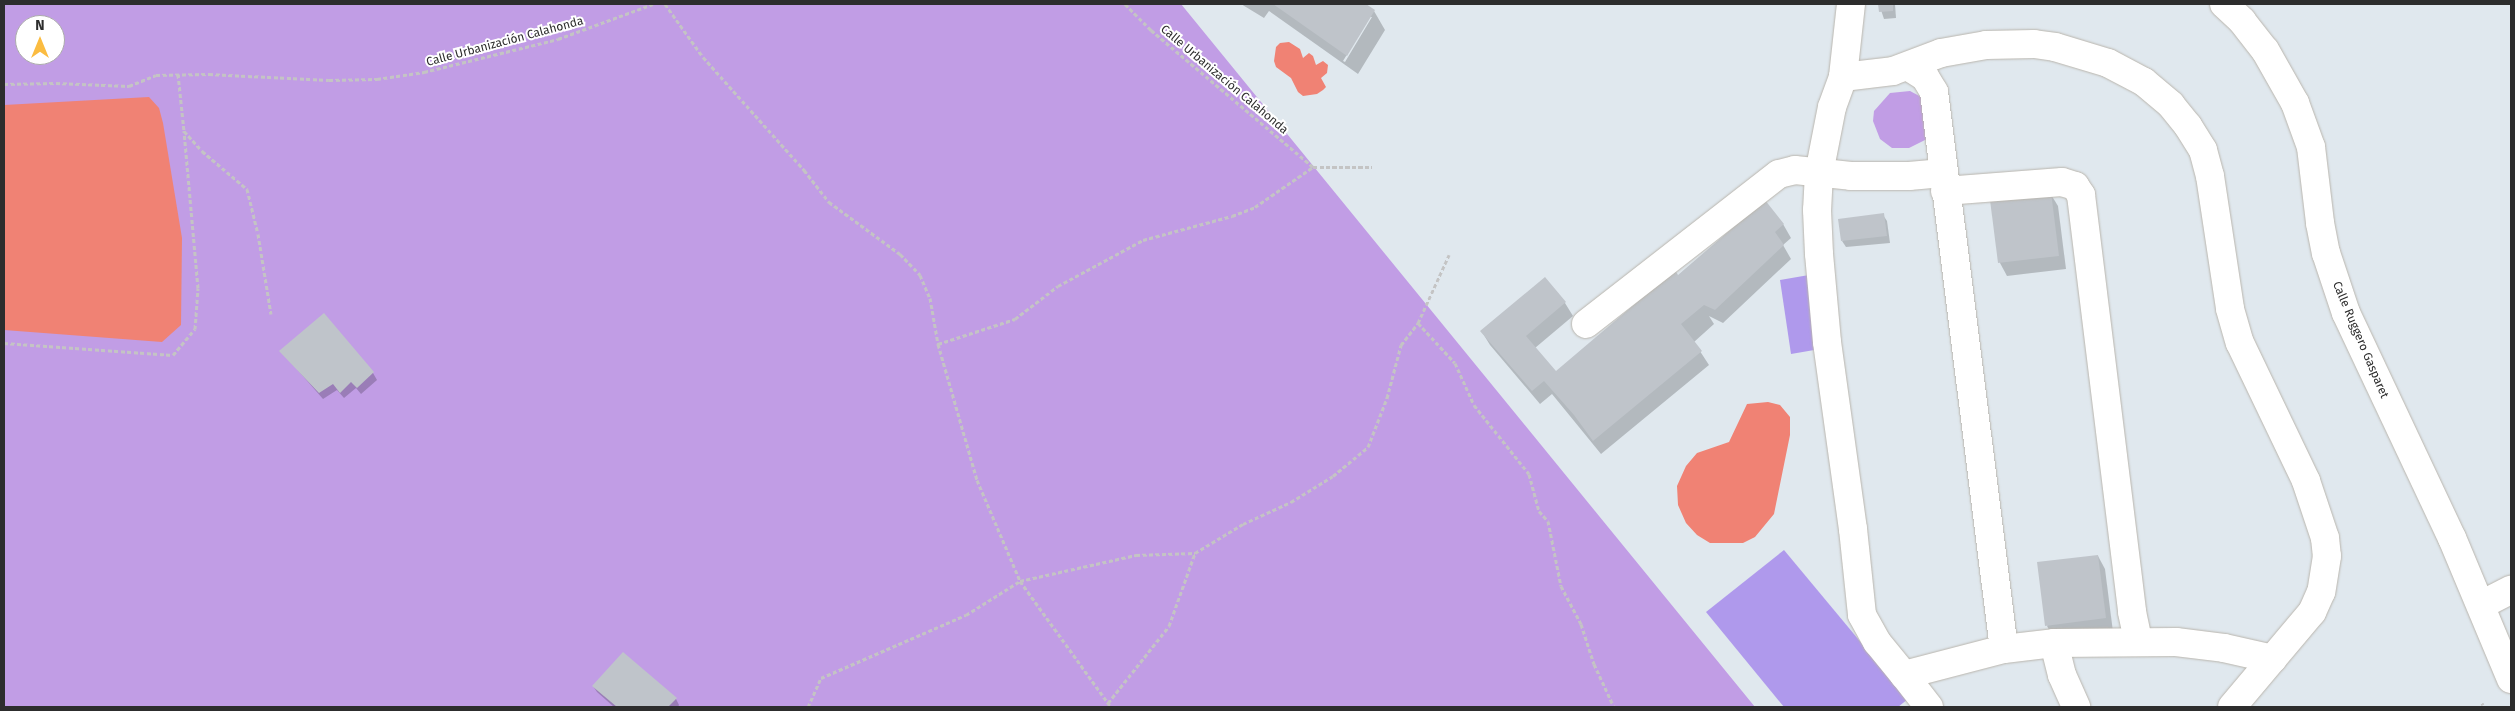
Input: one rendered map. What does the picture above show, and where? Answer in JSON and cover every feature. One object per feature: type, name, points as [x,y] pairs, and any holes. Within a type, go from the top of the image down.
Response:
[{"type":"street","points":[[1851,4],[1842,77],[1832,107],[1818,173],[1817,210],[1827,342],[1853,529],[1862,615],[1877,642],[1929,707]]},
{"type":"street","name":"Calle Ruggero Gasparet","points":[[2240,9],[2295,103],[2304,125],[2311,147],[2320,223],[2326,252],[2346,313],[2481,605],[2511,679]]},
{"type":"street","points":[[1842,77],[1893,72],[1941,53],[1986,45],[2034,44],[2080,53],[2108,63],[2144,82],[2171,105],[2188,126],[2203,150],[2210,176],[2230,309],[2240,343],[2306,481],[2325,538],[2327,556],[2321,592],[2312,612],[2232,707]]},
{"type":"street","points":[[1909,67],[1925,78],[1934,92],[2004,649]]},
{"type":"street","points":[[1586,324],[1779,174],[1794,170],[1818,173],[1909,176],[1944,182],[2062,182],[2075,186],[2082,195],[2131,602],[2138,640]]},
{"type":"street","points":[[2481,605],[2511,590]]},
{"type":"street","points":[[1904,675],[2004,649],[2054,643],[2138,640],[2176,642],[2214,647],[2273,659]]},
{"type":"street","points":[[2054,643],[2062,675],[2076,707]]},
{"type":"path","name":"Calle Urbanización Calahonda","points":[[4,84],[56,83],[129,86],[156,75],[178,74],[329,80],[377,79],[424,72],[558,39],[607,23],[653,4]]},
{"type":"path","points":[[665,4],[703,57],[804,170],[829,202],[900,254],[920,275],[930,298],[938,344],[978,480],[1020,581],[1111,707]]},
{"type":"path","name":"Calle Urbanización Calahonda","points":[[1125,4],[1151,30],[1313,167]]},
{"type":"path","points":[[4,343],[173,355],[195,329],[198,288],[178,74]]},
{"type":"path","points":[[184,131],[202,152],[247,189],[258,234],[271,314]]},
{"type":"path","points":[[938,344],[1015,319],[1058,286],[1143,240],[1232,216],[1255,207],[1313,167],[1372,167]]},
{"type":"path","points":[[808,707],[821,678],[966,615],[1020,581],[1136,555],[1195,553],[1243,524],[1291,502],[1332,476],[1368,447],[1387,398],[1401,345],[1418,323],[1449,255]]},
{"type":"path","points":[[1418,323],[1455,363],[1474,405],[1529,474],[1539,511],[1548,522],[1561,586],[1581,624],[1594,664],[1614,707]]},
{"type":"path","points":[[1108,703],[1169,626],[1195,553]]},
{"type":"shaded area","points":[[4,4],[1181,4],[1755,707],[4,707]]},
{"type":"shaded area","points":[[1289,42],[1300,49],[1303,58],[1309,53],[1313,56],[1316,65],[1323,61],[1328,65],[1327,73],[1321,78],[1326,87],[1317,94],[1303,96],[1298,92],[1291,78],[1276,67],[1274,61],[1276,47],[1280,43]]},
{"type":"shaded area","points":[[1910,91],[1927,100],[1927,139],[1909,148],[1892,148],[1880,139],[1873,121],[1874,111],[1890,93]]},
{"type":"shaded area","points":[[149,97],[159,108],[163,123],[182,238],[181,325],[162,342],[4,330],[4,105]]},
{"type":"shaded area","points":[[1809,275],[1820,349],[1791,354],[1780,280]]},
{"type":"shaded area","points":[[1768,402],[1780,405],[1790,417],[1790,435],[1774,514],[1755,537],[1743,543],[1710,543],[1697,535],[1686,523],[1678,505],[1677,486],[1686,466],[1697,453],[1729,442],[1747,404]]},
{"type":"shaded area","points":[[1784,550],[1908,699],[1898,707],[1784,707],[1706,612]]},
{"type":"building","points":[[1273,4],[1366,4],[1375,10],[1347,56]]},
{"type":"building","points":[[1878,4],[1893,4],[1893,11],[1879,12]]},
{"type":"building","points":[[2051,192],[2059,256],[1998,263],[1990,200]]},
{"type":"building","points":[[1765,200],[1784,224],[1775,232],[1784,245],[1715,310],[1704,305],[1681,324],[1702,351],[1593,441],[1574,415],[1544,381],[1532,391],[1480,331],[1545,277],[1566,302],[1526,336],[1556,371],[1675,270],[1678,275]]},
{"type":"building","points":[[1884,213],[1887,236],[1841,241],[1838,219]]},
{"type":"building","points":[[324,313],[374,372],[357,388],[351,382],[340,393],[333,384],[319,393],[279,351]]},
{"type":"building","points":[[2098,555],[2106,618],[2045,626],[2037,562]]},
{"type":"building","points":[[623,652],[677,698],[668,707],[617,707],[592,686]]}]
